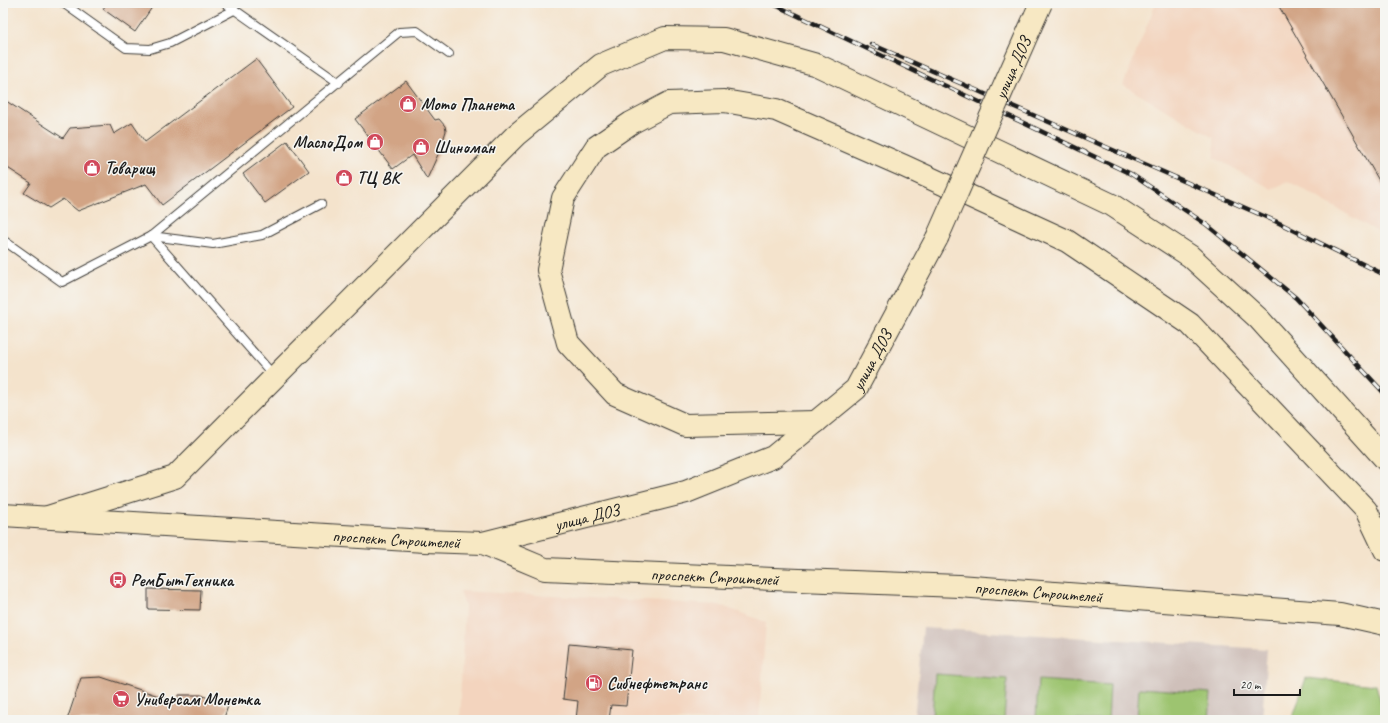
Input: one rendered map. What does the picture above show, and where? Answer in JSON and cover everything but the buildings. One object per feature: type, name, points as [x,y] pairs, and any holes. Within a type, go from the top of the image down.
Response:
[{"type":"main road","name":"улица ДОЗ","points":[[483,543],[686,492],[773,457],[856,389],[938,238],[1041,3]]},
{"type":"main road","points":[[48,517],[175,478],[516,135],[601,65],[665,38],[724,39],[817,65],[1112,205],[1190,256],[1259,319],[1385,459]]},
{"type":"main road","points":[[816,422],[685,424],[615,394],[568,343],[548,270],[563,198],[596,146],[631,123],[669,104],[724,101],[776,110],[904,166],[1067,241],[1190,324],[1366,510],[1385,550]]},
{"type":"main road","name":"проспект Строителей","points":[[3,515],[425,542],[483,543],[545,569],[959,586],[1340,614],[1385,624]]},
{"type":"lane","points":[[64,3],[126,48],[150,49],[170,43],[234,10]]},
{"type":"lane","points":[[225,3],[339,83]]},
{"type":"lane","points":[[3,240],[62,282],[151,236],[400,32],[417,31],[449,54]]},
{"type":"lane","points":[[151,236],[213,244],[262,235],[321,204]]},
{"type":"lane","points":[[151,236],[275,377]]},
{"type":"shaded area","points":[[1156,3],[1385,3],[1385,236],[1289,181],[1272,189],[1215,158],[1214,138],[1123,85]]},
{"type":"shaded area","points":[[460,591],[719,605],[766,622],[759,720],[459,720],[465,606]]},
{"type":"shaded area","points":[[923,628],[1267,649],[1262,720],[914,720]]},
{"type":"green space","points":[[935,674],[1007,679],[1004,720],[932,717]]},
{"type":"green space","points":[[1306,678],[1376,685],[1385,717],[1384,720],[1292,720]]},
{"type":"green space","points":[[1038,680],[1110,685],[1108,720],[1036,720]]},
{"type":"green space","points":[[1139,688],[1211,693],[1209,720],[1137,720]]},
{"type":"railway","points":[[771,3],[1131,174],[1207,225],[1296,298],[1385,394]]},
{"type":"railway","points":[[871,44],[1275,221],[1385,275]]},
{"type":"place","name":"Мото Планета","points":[[408,104]]},
{"type":"place","name":"МаслоДом","points":[[375,142]]},
{"type":"place","name":"Шиноман","points":[[421,147]]},
{"type":"place","name":"Товарищ","points":[[92,168]]},
{"type":"place","name":"ТЦ ВК","points":[[344,178]]},
{"type":"place","name":"РемБытТехника","points":[[118,580]]},
{"type":"place","name":"Сибнефтетранс","points":[[594,683]]},
{"type":"place","name":"Универсам Монетка","points":[[121,699]]}]
